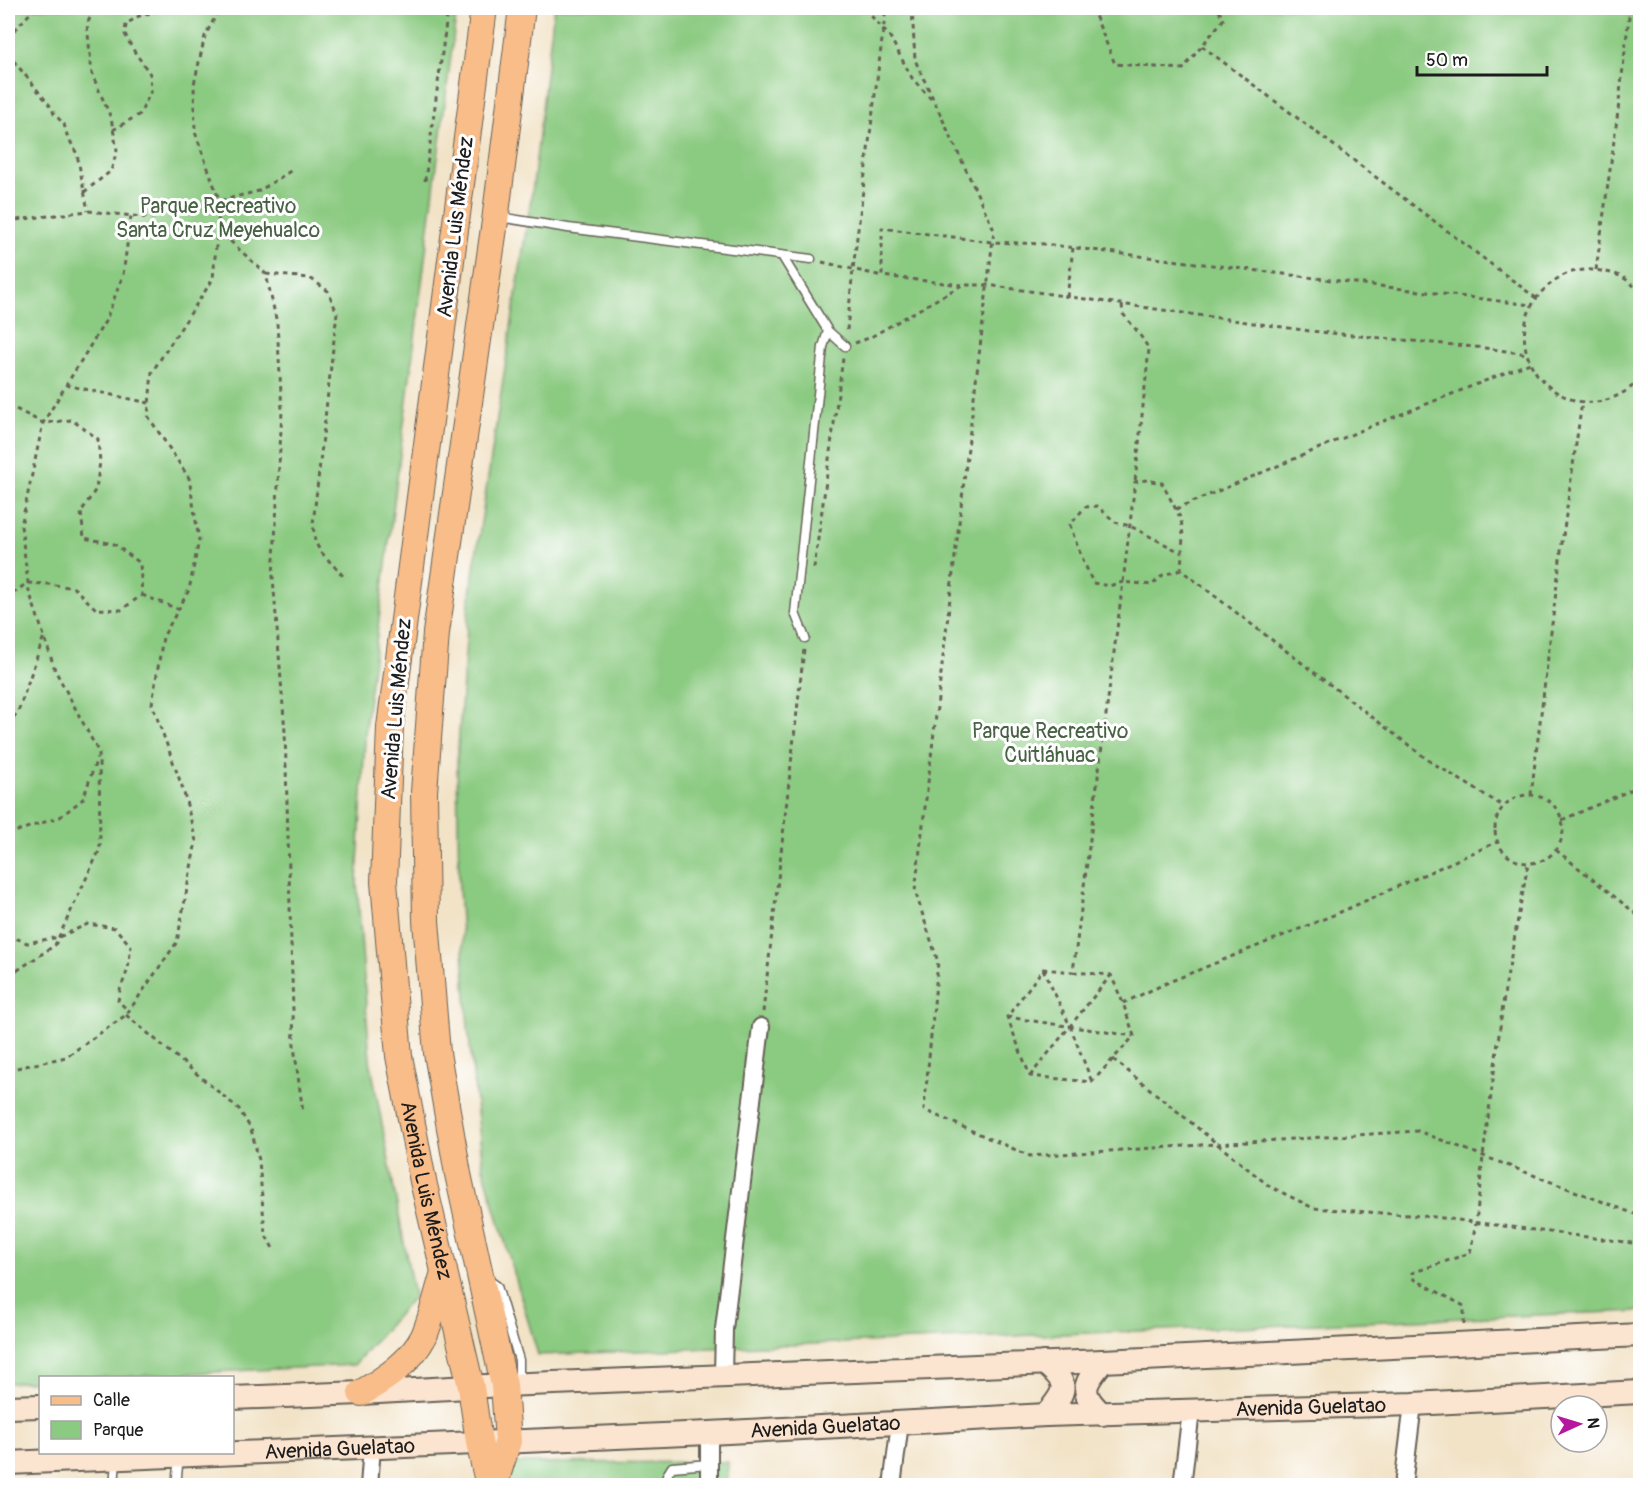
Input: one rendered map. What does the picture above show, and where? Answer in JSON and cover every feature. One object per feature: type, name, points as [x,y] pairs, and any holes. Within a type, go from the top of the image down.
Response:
[{"type":"main road","name":"Avenida Luis Méndez","points":[[484,8],[390,727],[384,882],[399,1056],[423,1181],[471,1387],[479,1442],[489,1485]]},
{"type":"main road","name":"Avenida Luis Méndez","points":[[508,1441],[504,1385],[459,1174],[437,1053],[426,921],[424,792],[436,633],[522,8]]},
{"type":"main road","points":[[451,262],[488,268]]},
{"type":"main road","points":[[438,354],[475,360]]},
{"type":"main road","points":[[361,1393],[388,1377],[414,1352],[423,1336],[444,1272]]},
{"type":"main road","points":[[234,1398],[723,1375],[1103,1361],[1641,1335]]},
{"type":"main road","points":[[1102,1414],[1089,1402],[1086,1391],[1088,1380],[1103,1361]]},
{"type":"main road","points":[[1044,1363],[1057,1374],[1062,1382],[1063,1392],[1046,1415]]},
{"type":"main road","name":"Avenida Guelatao","points":[[234,1453],[709,1433],[1046,1415],[1413,1404],[1641,1392]]},
{"type":"main road","points":[[8,1407],[39,1406]]},
{"type":"main road","points":[[495,1485],[508,1441]]},
{"type":"main road","name":"Avenida Guelatao","points":[[8,1463],[203,1454]]},
{"type":"street","points":[[723,1375],[724,1329],[761,1027]]},
{"type":"street","points":[[1403,1485],[1413,1404]]},
{"type":"street","points":[[1182,1485],[1191,1411]]},
{"type":"street","points":[[892,1485],[900,1423]]},
{"type":"street","points":[[709,1433],[710,1485]]},
{"type":"street","points":[[369,1485],[372,1447]]},
{"type":"lane","points":[[495,216],[568,228],[811,259]]},
{"type":"lane","points":[[782,255],[828,331],[845,346]]},
{"type":"lane","points":[[805,638],[795,613],[823,347],[828,331]]},
{"type":"lane","points":[[176,1485],[179,1455]]},
{"type":"lane","points":[[114,1485],[116,1458]]},
{"type":"lane","points":[[665,1485],[672,1467],[709,1464]]},
{"type":"path","points":[[8,37],[35,8]]},
{"type":"path","points":[[84,192],[111,171],[117,150],[111,118],[92,74],[87,24],[95,8]]},
{"type":"path","points":[[113,130],[140,114],[152,91],[150,74],[125,34],[126,24],[139,16],[170,8]]},
{"type":"path","points":[[8,1070],[66,1057],[127,1013],[177,942],[195,841],[183,789],[152,704],[163,637],[189,590],[199,540],[189,478],[148,416],[152,372],[213,279],[220,202],[195,132],[194,84],[205,36],[220,8]]},
{"type":"path","points":[[425,181],[448,8]]},
{"type":"path","points":[[856,8],[865,9],[890,37],[912,78],[935,104]]},
{"type":"path","points":[[814,569],[845,346],[886,8]]},
{"type":"path","points":[[912,8],[915,60],[994,230],[915,891],[938,962],[924,1110],[1030,1156],[1419,1131],[1641,1216]]},
{"type":"path","points":[[1092,8],[1115,64],[1183,69],[1223,20],[1218,8]]},
{"type":"path","points":[[1596,270],[1630,8]]},
{"type":"path","points":[[1202,46],[1536,298]]},
{"type":"path","points":[[8,54],[64,124],[77,154],[88,211]]},
{"type":"path","points":[[8,220],[88,211],[150,218],[259,191],[292,170]]},
{"type":"path","points":[[8,971],[18,970],[55,945],[100,849],[99,753],[55,670],[27,583],[21,526],[43,423],[106,320],[123,274],[131,216]]},
{"type":"path","points":[[882,276],[882,228],[992,242],[1044,244],[1531,305]]},
{"type":"path","points":[[217,229],[266,274],[277,323],[282,411],[273,577],[285,732],[294,1046],[303,1113]]},
{"type":"path","points":[[1067,297],[1073,248]]},
{"type":"path","points":[[811,259],[882,276],[962,285],[987,285],[1310,331],[1527,354]]},
{"type":"path","points":[[1640,380],[1623,394],[1603,401],[1582,402],[1562,396],[1544,384],[1532,367],[1525,347],[1525,326],[1531,305],[1536,298],[1544,288],[1562,275],[1584,269],[1606,271],[1627,280],[1641,293]]},
{"type":"path","points":[[266,274],[310,278],[328,291],[337,313],[313,524],[315,542],[345,578]]},
{"type":"path","points":[[845,346],[869,338],[962,285]]},
{"type":"path","points":[[1073,972],[1130,526],[1149,349],[1123,314],[1122,304]]},
{"type":"path","points":[[1176,509],[1374,425],[1530,363]]},
{"type":"path","points":[[66,385],[149,403]]},
{"type":"path","points":[[1531,795],[1582,402]]},
{"type":"path","points":[[8,405],[43,423],[72,420],[98,439],[100,462],[96,489],[81,512],[84,538],[114,544],[140,563],[142,596]]},
{"type":"path","points":[[1135,482],[1146,480],[1162,483],[1176,509],[1183,535],[1181,570]]},
{"type":"path","points":[[1181,570],[1163,575],[1152,585],[1123,582],[1109,586],[1093,583],[1070,525],[1085,507],[1097,506],[1115,522],[1130,526],[1182,553]]},
{"type":"path","points":[[1181,570],[1428,760],[1503,806]]},
{"type":"path","points":[[8,597],[27,583],[74,588],[96,609],[121,610],[142,596]]},
{"type":"path","points":[[142,596],[178,609]]},
{"type":"path","points":[[8,725],[18,712],[44,636]]},
{"type":"path","points":[[761,1027],[805,638]]},
{"type":"path","points":[[8,834],[60,817],[83,799],[99,753]]},
{"type":"path","points":[[1562,820],[1641,786]]},
{"type":"path","points":[[1531,795],[1550,802],[1562,820],[1561,841],[1556,850],[1548,858],[1528,864],[1509,858],[1502,851],[1494,833],[1495,823],[1503,806],[1521,796],[1531,795]]},
{"type":"path","points":[[1123,1002],[1336,914],[1497,842]]},
{"type":"path","points":[[1556,850],[1641,917]]},
{"type":"path","points":[[1464,1343],[1464,1306],[1412,1278],[1412,1273],[1470,1254],[1476,1223],[1505,989],[1528,864]]},
{"type":"path","points":[[8,935],[27,943],[59,937],[88,924],[116,928],[131,946],[128,969],[118,1001],[127,1013],[239,1109],[251,1129],[259,1160],[265,1234],[274,1250]]},
{"type":"path","points":[[1043,969],[1111,975]]},
{"type":"path","points":[[1007,1017],[1043,969]]},
{"type":"path","points":[[1043,969],[1070,1026],[1092,1082]]},
{"type":"path","points":[[1111,975],[1134,1036]]},
{"type":"path","points":[[1030,1076],[1111,975]]},
{"type":"path","points":[[1007,1017],[1134,1036]]},
{"type":"path","points":[[1007,1017],[1030,1076]]},
{"type":"path","points":[[1092,1082],[1134,1036]]},
{"type":"path","points":[[1113,1059],[1269,1186],[1313,1208],[1435,1217],[1641,1244]]},
{"type":"path","points":[[1030,1076],[1092,1082]]},
{"type":"green space","name":"Parque Recreativo Santa Cruz Meyehualco","points":[[8,8],[457,8],[366,721],[357,882],[370,1060],[414,1296],[354,1365],[136,1376],[39,1376],[39,1381],[8,1383]]},
{"type":"green space","name":"Parque Recreativo Cuitláhuac","points":[[554,8],[1640,8],[1640,1311],[538,1355],[483,1167],[468,1028],[459,889],[457,761],[469,601],[533,185]]},
{"type":"green space","points":[[728,1462],[727,1485],[502,1486],[503,1463]]}]
